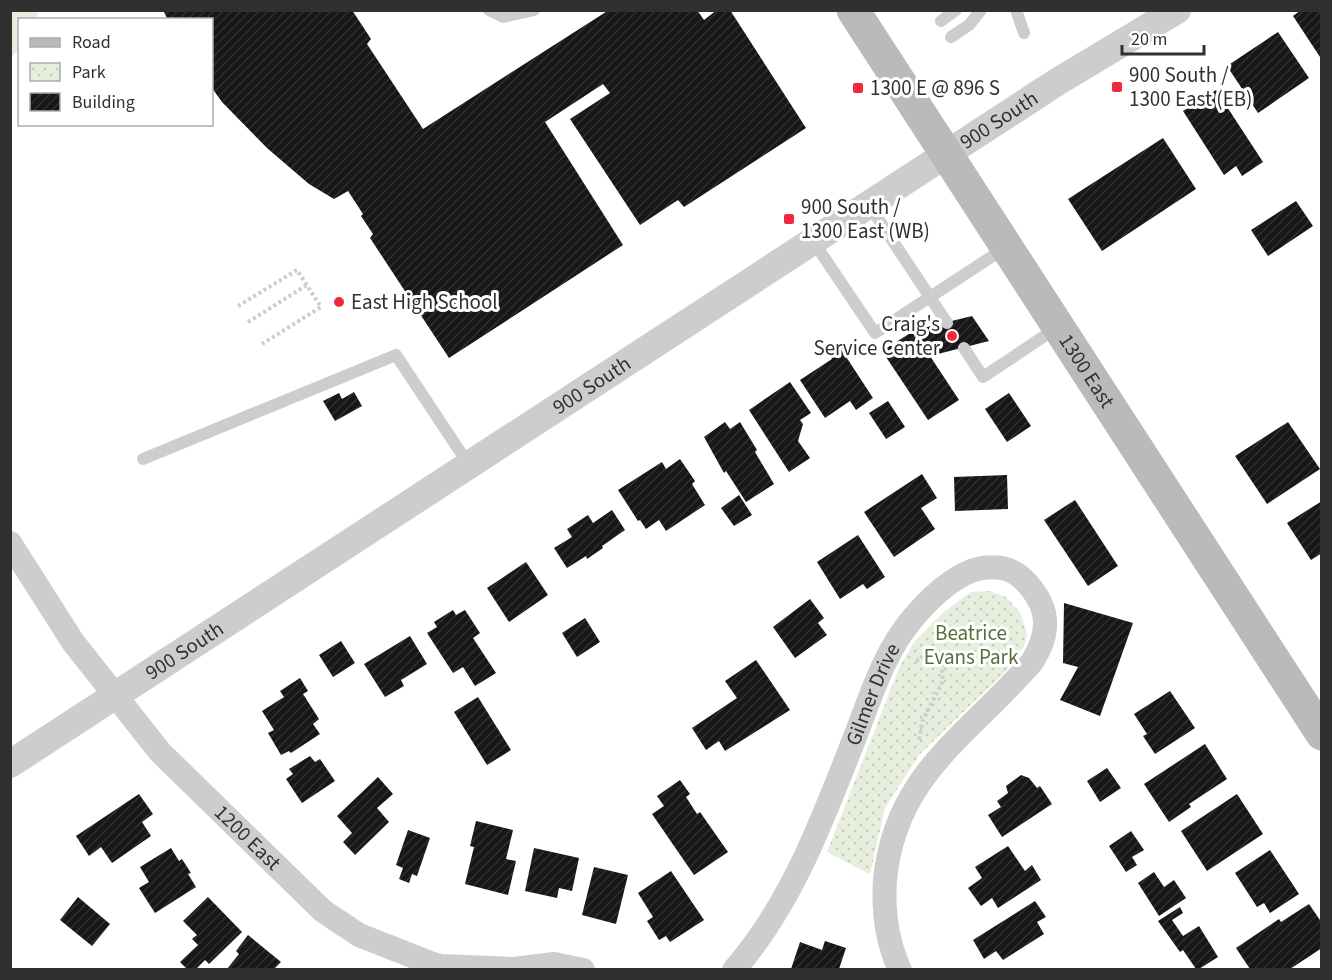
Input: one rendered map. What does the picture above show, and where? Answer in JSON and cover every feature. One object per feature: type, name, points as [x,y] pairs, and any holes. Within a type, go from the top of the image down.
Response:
[{"type":"main road","name":"1300 East","points":[[853,10],[1322,734]]},
{"type":"street","name":"900 South","points":[[10,764],[1057,82],[1177,10]]},
{"type":"street","name":"1200 East","points":[[10,543],[73,642],[160,752],[307,896],[340,924],[359,935],[441,966],[514,969],[554,964],[583,969]]},
{"type":"street","name":"Gilmer Drive","points":[[734,969],[764,930],[788,892],[812,846],[876,685],[897,640],[913,618],[941,590],[955,580],[981,568],[996,567],[1009,570],[1022,578],[1040,602],[1045,617],[1045,633],[1040,650],[1032,662],[933,762],[904,809],[893,836],[885,887],[885,910],[889,934],[900,969]]},
{"type":"lane","points":[[489,10],[502,17],[534,10]]},
{"type":"lane","points":[[940,21],[956,10]]},
{"type":"lane","points":[[951,37],[969,25],[981,10]]},
{"type":"lane","points":[[1016,10],[1024,33]]},
{"type":"lane","points":[[869,205],[947,323]]},
{"type":"lane","points":[[813,242],[875,333],[1006,247]]},
{"type":"lane","points":[[964,348],[983,377],[1058,327]]},
{"type":"lane","points":[[143,459],[396,355],[469,465]]},
{"type":"path","points":[[238,306],[297,270],[321,307],[262,344]]},
{"type":"path","points":[[248,322],[307,285]]},
{"type":"path","points":[[908,665],[933,652],[941,656],[943,681],[922,722],[919,744]]},
{"type":"green space","points":[[11,10],[38,11],[37,18],[18,18],[18,49],[11,58]]},
{"type":"green space","name":"Beatrice Evans Park","points":[[990,591],[1006,597],[1021,614],[1027,634],[1024,647],[1005,672],[919,755],[885,808],[870,874],[827,852],[899,668],[914,642],[945,611],[971,592]]},
{"type":"building","name":"East High School","points":[[163,10],[352,10],[371,39],[367,44],[423,129],[609,10],[697,10],[704,20],[717,10],[730,10],[806,128],[684,207],[678,200],[640,225],[570,119],[610,93],[603,84],[545,122],[623,245],[449,358],[370,238],[373,234],[348,191],[334,199],[309,184],[267,148],[222,102],[213,89],[213,18],[167,18]]},
{"type":"building","points":[[1301,10],[1322,10],[1322,60],[1293,16]]},
{"type":"building","points":[[1278,32],[1309,78],[1258,113],[1227,66]]},
{"type":"building","points":[[1216,90],[1263,162],[1242,176],[1236,166],[1224,175],[1183,111]]},
{"type":"building","points":[[1163,138],[1196,189],[1102,251],[1068,199]]},
{"type":"building","points":[[1296,201],[1313,226],[1268,256],[1251,230]]},
{"type":"building","points":[[972,316],[989,341],[930,356],[959,400],[928,420],[882,351],[915,330]]},
{"type":"building","points":[[841,349],[873,398],[856,410],[850,401],[825,418],[800,380],[832,359],[830,356]]},
{"type":"building","points":[[790,382],[811,413],[800,420],[803,424],[798,441],[810,458],[789,472],[749,410]]},
{"type":"building","points":[[354,392],[362,406],[335,421],[323,401],[339,393],[342,399]]},
{"type":"building","points":[[1009,393],[1031,426],[1007,442],[985,409]]},
{"type":"building","points":[[888,401],[905,427],[886,439],[869,413]]},
{"type":"building","points":[[725,422],[730,429],[740,422],[774,484],[746,502],[726,471],[724,473],[704,437]]},
{"type":"building","points":[[1288,422],[1320,469],[1267,504],[1235,456]]},
{"type":"building","points":[[680,459],[695,481],[692,484],[705,505],[666,531],[659,520],[646,529],[640,520],[638,521],[618,490],[662,462],[666,469]]},
{"type":"building","points":[[922,474],[937,498],[921,508],[935,529],[894,557],[864,512]]},
{"type":"building","points":[[1007,475],[1008,509],[955,511],[954,477]]},
{"type":"building","points":[[739,495],[752,515],[734,526],[721,508]]},
{"type":"building","points":[[1075,500],[1118,566],[1088,586],[1044,520]]},
{"type":"building","points":[[1322,501],[1322,553],[1311,560],[1287,523]]},
{"type":"building","points":[[612,510],[625,530],[587,559],[586,556],[567,568],[554,548],[572,537],[567,529],[588,515],[593,523]]},
{"type":"building","points":[[858,535],[885,577],[867,589],[863,584],[840,599],[817,562]]},
{"type":"building","points":[[526,562],[548,595],[509,622],[487,588]]},
{"type":"building","points":[[810,599],[824,618],[818,623],[827,635],[795,658],[773,627]]},
{"type":"building","points":[[1064,603],[1133,623],[1100,716],[1060,700],[1078,667],[1063,663]]},
{"type":"building","points":[[453,610],[456,615],[465,610],[480,633],[473,638],[496,673],[475,686],[463,667],[453,673],[427,633],[437,627],[434,622]]},
{"type":"building","points":[[585,618],[600,642],[577,657],[562,633]]},
{"type":"building","points":[[410,636],[427,664],[401,680],[404,686],[385,697],[364,664]]},
{"type":"building","points":[[341,641],[355,663],[333,677],[319,655]]},
{"type":"building","points":[[756,660],[790,710],[725,751],[719,741],[706,750],[692,728],[737,698],[725,681]]},
{"type":"building","points":[[300,678],[308,691],[303,694],[319,719],[313,724],[320,734],[291,753],[289,751],[281,755],[268,733],[274,730],[262,711],[284,697],[280,691]]},
{"type":"building","points":[[1170,691],[1195,728],[1155,754],[1143,736],[1147,734],[1134,714]]},
{"type":"building","points":[[478,697],[511,750],[487,765],[454,712]]},
{"type":"building","points":[[1205,744],[1227,779],[1189,804],[1191,807],[1169,822],[1144,784]]},
{"type":"building","points":[[310,756],[315,762],[320,759],[335,781],[302,803],[286,779],[293,774],[289,769]]},
{"type":"building","points":[[1107,768],[1121,788],[1100,802],[1087,781]]},
{"type":"building","points":[[1021,775],[1029,778],[1037,788],[1040,786],[1052,804],[1002,837],[988,815],[1001,807],[997,801],[1008,793],[1006,786]]},
{"type":"building","points":[[378,777],[393,794],[377,808],[389,822],[355,855],[343,842],[352,833],[337,816]]},
{"type":"building","points":[[680,780],[690,794],[686,797],[697,814],[700,812],[728,852],[694,875],[652,814],[664,806],[657,796]]},
{"type":"building","points":[[139,794],[153,814],[142,822],[151,836],[112,863],[101,847],[89,856],[76,836]]},
{"type":"building","points":[[1237,794],[1263,834],[1207,871],[1181,831]]},
{"type":"building","points":[[476,821],[513,830],[506,859],[516,861],[508,895],[465,884],[474,847],[470,846]]},
{"type":"building","points":[[408,830],[430,838],[417,876],[412,874],[409,883],[399,879],[403,868],[396,865]]},
{"type":"building","points":[[1131,831],[1144,850],[1132,857],[1137,865],[1126,872],[1109,846]]},
{"type":"building","points":[[1008,846],[1025,871],[1032,865],[1041,880],[998,908],[992,898],[981,906],[968,888],[982,878],[975,867]]},
{"type":"building","points":[[171,848],[179,861],[182,859],[191,873],[188,874],[196,887],[155,913],[139,888],[149,882],[140,867]]},
{"type":"building","points":[[534,848],[579,858],[572,891],[559,888],[557,898],[525,891]]},
{"type":"building","points":[[1270,850],[1299,894],[1270,913],[1264,903],[1257,907],[1235,873]]},
{"type":"building","points":[[594,867],[628,875],[616,924],[582,915]]},
{"type":"building","points":[[671,871],[704,920],[670,942],[666,936],[659,940],[647,921],[653,917],[638,893]]},
{"type":"building","points":[[1154,872],[1164,887],[1174,880],[1186,898],[1159,916],[1138,883]]},
{"type":"building","points":[[78,897],[110,924],[92,946],[60,920]]},
{"type":"building","points":[[208,897],[242,932],[209,964],[205,960],[196,969],[187,969],[180,962],[198,945],[192,939],[197,935],[183,921]]},
{"type":"building","points":[[1035,901],[1046,917],[1037,922],[1044,934],[1003,960],[996,951],[984,959],[973,940]]},
{"type":"building","points":[[1309,904],[1322,923],[1322,948],[1290,969],[1250,969],[1236,948],[1279,919],[1281,922]]},
{"type":"building","points":[[1180,907],[1183,913],[1172,920],[1183,936],[1199,926],[1218,957],[1199,969],[1196,969],[1183,950],[1180,952],[1158,921]]},
{"type":"building","points":[[248,935],[281,962],[274,969],[227,969],[239,954],[236,951]]},
{"type":"building","points":[[825,941],[846,948],[839,969],[791,969],[800,942],[822,950]]},
{"type":"place","name":"900 South / 1300 East (EB)","points":[[1117,87]]},
{"type":"place","name":"1300 E @ 896 S","points":[[858,88]]},
{"type":"place","name":"900 South / 1300 East (WB)","points":[[789,219]]},
{"type":"place","name":"East High School","points":[[339,302]]},
{"type":"place","name":"Craig's Service Center","points":[[952,336]]}]
